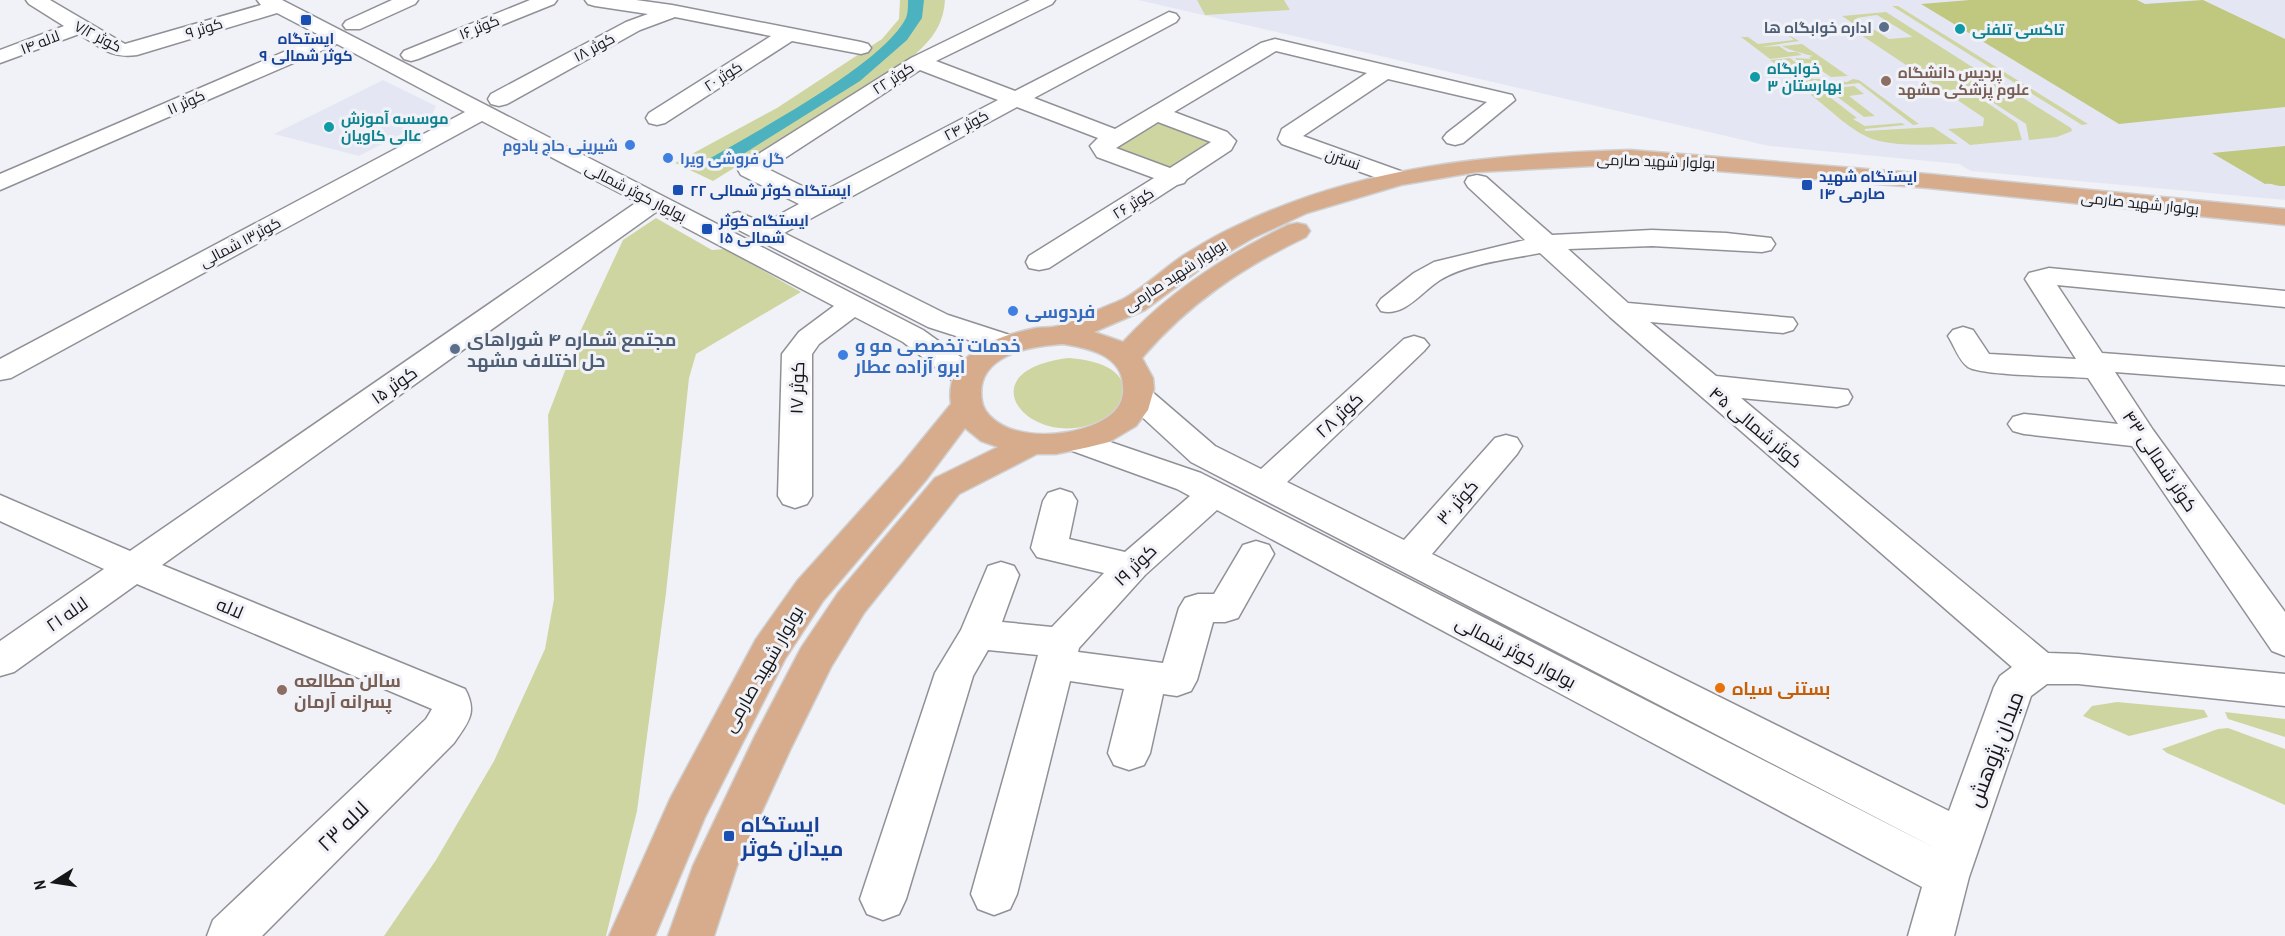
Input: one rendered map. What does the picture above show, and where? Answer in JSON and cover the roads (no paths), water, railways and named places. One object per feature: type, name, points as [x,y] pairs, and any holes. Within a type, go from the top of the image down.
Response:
[{"type":"main road","name":"بولوار شهید صارمی","points":[[1063,335],[1135,304],[1193,261],[1244,232],[1298,208],[1397,178],[1477,165],[1630,158],[1932,189],[2285,233]]},
{"type":"main road","name":"بولوار شهید صارمی","points":[[1126,357],[1164,316],[1220,273],[1268,245],[1318,220],[1384,200],[1442,186],[1570,174],[1637,172],[1932,189],[2285,217]]},
{"type":"main road","points":[[1063,335],[1104,344],[1126,357],[1136,369],[1140,383],[1139,397],[1132,412],[1119,424],[1100,434],[1078,442],[1055,445],[1030,444],[1008,439],[989,430],[975,419],[967,391],[977,364],[991,352],[1009,344],[1035,337],[1063,335]]},
{"type":"main road","name":"بولوار شهید صارمی","points":[[632,936],[685,812],[770,650],[810,591],[914,472],[967,391]]},
{"type":"main road","points":[[691,936],[715,866],[770,748],[815,659],[851,603],[947,486],[1030,444]]},
{"type":"street","name":"کوثر ۷/۲","points":[[36,0],[121,51],[130,50]]},
{"type":"street","name":"بولوار کوثر شمالی","points":[[304,0],[346,31],[490,105],[764,232],[938,321],[1009,344]]},
{"type":"street","name":"کوثر ۱۱","points":[[0,183],[346,31],[408,0]]},
{"type":"street","name":"کوثر ۱۶","points":[[411,54],[547,0]]},
{"type":"street","points":[[572,0],[633,26]]},
{"type":"street","points":[[595,0],[672,11],[861,48]]},
{"type":"street","name":"کوثر ۱۸","points":[[490,105],[633,26],[672,11],[691,0]]},
{"type":"street","name":"کوثر ۲۲","points":[[819,204],[750,170],[918,62],[1045,0]]},
{"type":"street","name":"بولوار کوثر شمالی","points":[[273,3],[411,54],[490,105],[655,201],[913,336],[967,391]]},
{"type":"street","name":"کوثر ۹","points":[[130,50],[273,3]]},
{"type":"street","name":"کوثر ۲۴","points":[[764,232],[1169,18]]},
{"type":"street","name":"لاله ۱۴","points":[[0,57],[79,27]]},
{"type":"street","name":"کوثر ۲۰","points":[[657,118],[789,34]]},
{"type":"street","points":[[1174,178],[1102,149],[1102,146],[1268,47],[1275,45],[1504,100],[1455,138]]},
{"type":"street","points":[[918,62],[1118,138]]},
{"type":"street","name":"نسترن","points":[[1385,71],[1290,134],[1290,139],[1397,178]]},
{"type":"street","name":"کوثر۱۳ شمالی","points":[[0,371],[490,105]]},
{"type":"street","name":"کوثر ۲۶","points":[[1039,262],[1223,146],[1224,141],[1219,137],[1158,114]]},
{"type":"street","name":"کوثر شمالی ۴۵","points":[[1477,182],[1620,311],[2039,668]]},
{"type":"street","name":"کوثر ۱۵","points":[[134,568],[655,201]]},
{"type":"street","points":[[1391,305],[1436,272],[1486,256],[1546,242],[1640,238],[1762,244]]},
{"type":"street","name":"کوثر شمالی ۴۳","points":[[2285,299],[2049,276],[2039,279],[2142,437],[2285,641]]},
{"type":"street","name":"کوثر ۱۷","points":[[795,496],[797,354],[808,338],[854,305]]},
{"type":"street","points":[[1620,311],[1784,324]]},
{"type":"street","points":[[1963,336],[1977,360],[1984,363],[2096,365],[2285,376]]},
{"type":"street","name":"کوثر ۲۸","points":[[1264,485],[1414,345]]},
{"type":"street","points":[[1707,385],[1837,397]]},
{"type":"street","name":"بولوار کوثر شمالی","points":[[1139,397],[1203,454],[1408,558],[1954,858]]},
{"type":"street","points":[[2024,424],[2142,437]]},
{"type":"street","name":"بولوار کوثر شمالی","points":[[1078,442],[1189,481],[1954,858]]},
{"type":"street","name":"کوثر ۳۰","points":[[1408,558],[1506,446]]},
{"type":"street","name":"کوثر ۱۹","points":[[1058,653],[1131,566],[1214,494]]},
{"type":"street","points":[[1060,501],[1049,548],[1131,566]]},
{"type":"street","name":"لاله","points":[[0,507],[134,568],[451,700],[452,713]]},
{"type":"street","points":[[978,635],[1147,676],[1177,680],[1198,608],[1225,608],[1256,554]]},
{"type":"street","name":"لاله ۲۱","points":[[0,661],[134,568]]},
{"type":"street","points":[[883,899],[954,673],[978,635],[1001,575]]},
{"type":"street","points":[[994,894],[1058,653]]},
{"type":"street","points":[[2039,668],[2078,669],[2285,690]]},
{"type":"street","name":"میدان پژوهش","points":[[1931,936],[1954,858],[2014,687],[2039,668]]},
{"type":"street","points":[[1129,753],[1147,676]]},
{"type":"street","name":"لاله ۲۳","points":[[230,936],[440,731],[452,713]]},
{"type":"waterway","points":[[714,164],[824,98],[880,57],[901,37],[914,18],[916,0]]},
{"type":"place","name":"ایستگاه کوثر شمالی ۹","points":[[306,20]]},
{"type":"place","name":"اداره خوابگاه ها","points":[[1884,27]]},
{"type":"place","name":"تاکسی تلفنی","points":[[1960,29]]},
{"type":"place","name":"خوابگاه بهارستان ۳","points":[[1755,77]]},
{"type":"place","name":"پردیس دانشگاه علوم پزشکی مشهد","points":[[1886,81]]},
{"type":"place","name":"موسسه آموزش عالی کاویان","points":[[329,127]]},
{"type":"place","name":"شیرینی حاج بادوم","points":[[630,145]]},
{"type":"place","name":"گل فروشی ویرا","points":[[668,158]]},
{"type":"place","name":"ایستگاه شهید صارمی ۱۴","points":[[1807,185]]},
{"type":"place","name":"ایستگاه کوثر شمالی ۲۲","points":[[678,190]]},
{"type":"place","name":"ایستگاه کوثر شمالی ۱۵","points":[[707,229]]},
{"type":"place","name":"فردوسی","points":[[1013,311]]},
{"type":"place","name":"مجتمع شماره ۴ شوراهای حل اختلاف مشهد","points":[[455,349]]},
{"type":"place","name":"خدمات تخصصی مو و ابرو آزاده عطار","points":[[843,355]]},
{"type":"place","name":"بستنی سیاه","points":[[1720,688]]},
{"type":"place","name":"سالن مطالعه پسرانه آرمان","points":[[282,690]]},
{"type":"place","name":"ایستگاه میدان کوثر","points":[[729,836]]}]
